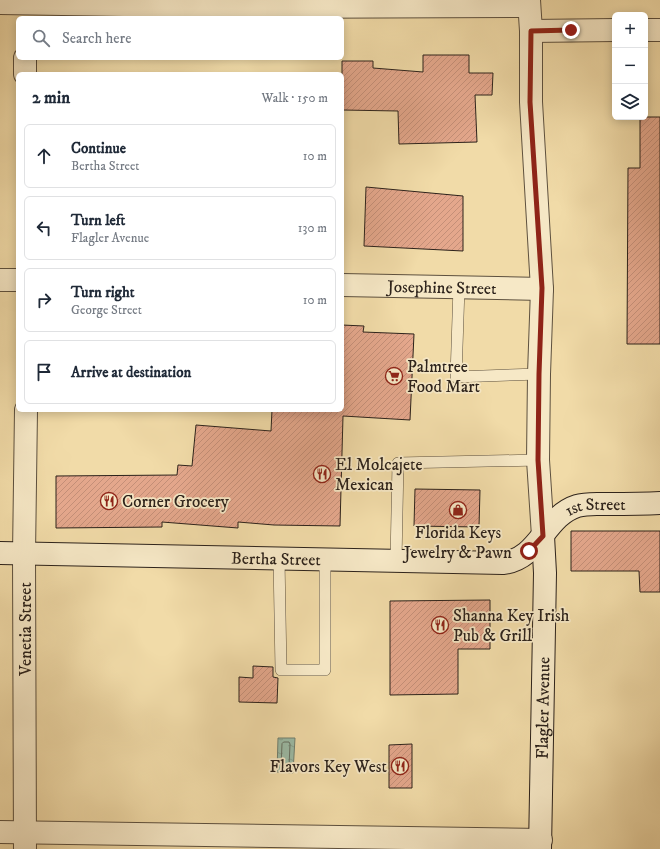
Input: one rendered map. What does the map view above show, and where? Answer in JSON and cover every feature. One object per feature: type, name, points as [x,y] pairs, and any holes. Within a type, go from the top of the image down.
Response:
[{"type":"street","points":[[0,3],[25,11],[248,4],[529,3]]},
{"type":"street","name":"Flagler Avenue","points":[[529,3],[531,31],[530,102],[542,288],[538,460],[545,573],[541,846]]},
{"type":"street","points":[[531,31],[612,30]]},
{"type":"street","points":[[648,30],[660,30]]},
{"type":"street","points":[[25,60],[25,72]]},
{"type":"street","points":[[0,280],[16,280]]},
{"type":"street","name":"Josephine Street","points":[[344,285],[542,288]]},
{"type":"street","name":"Venetia Street","points":[[25,841],[24,554],[26,412]]},
{"type":"street","name":"1st Street","points":[[543,536],[563,514],[576,506],[593,504],[660,503]]},
{"type":"street","name":"Bertha Street","points":[[0,554],[509,562],[524,556],[543,536]]},
{"type":"street","points":[[0,832],[25,841],[541,846]]},
{"type":"lane","points":[[459,287],[456,377],[539,374]]},
{"type":"lane","points":[[396,561],[398,464],[538,460]]},
{"type":"lane","points":[[279,559],[281,670],[325,670],[325,560]]},
{"type":"water","points":[[278,738],[295,738],[293,773],[277,772]]},
{"type":"building","points":[[423,55],[469,55],[469,73],[493,73],[492,95],[475,95],[477,142],[399,144],[398,111],[344,110],[344,72],[342,72],[342,61],[373,61],[373,68],[423,72]]},
{"type":"building","points":[[648,117],[660,117],[660,344],[627,344],[628,168],[640,168],[640,120],[648,120]]},
{"type":"building","points":[[366,187],[463,196],[463,251],[364,246]]},
{"type":"building","points":[[344,325],[364,326],[363,332],[414,334],[410,420],[343,416],[340,526],[274,525],[238,522],[238,528],[162,522],[162,527],[56,528],[56,476],[177,475],[178,465],[192,466],[196,425],[271,431],[272,412],[344,412]]},
{"type":"building","points":[[415,489],[480,490],[479,527],[414,526]]},
{"type":"building","points":[[571,531],[660,531],[660,592],[640,592],[639,571],[571,571]]},
{"type":"building","name":"Shanna Key Irish Pub & Grill","points":[[490,600],[490,649],[458,649],[458,694],[390,695],[390,601]]},
{"type":"building","points":[[253,666],[273,667],[273,677],[278,678],[277,703],[239,702],[239,677],[253,678]]},
{"type":"building","name":"Flavors Key West","points":[[412,744],[412,788],[389,788],[389,745]]},
{"type":"place","name":"Palmtree Food Mart","points":[[394,376]]},
{"type":"place","name":"El Molcajete Mexican","points":[[322,474]]},
{"type":"place","name":"Corner Grocery","points":[[109,501]]},
{"type":"place","name":"Florida Keys Jewelry & Pawn","points":[[458,510]]},
{"type":"place","name":"Shanna Key Irish Pub & Grill","points":[[440,625]]},
{"type":"place","name":"Flavors Key West","points":[[400,766]]},
{"type":"route","points":[[529,551],[543,536],[538,460],[542,288],[530,102],[531,31],[571,30]]}]
